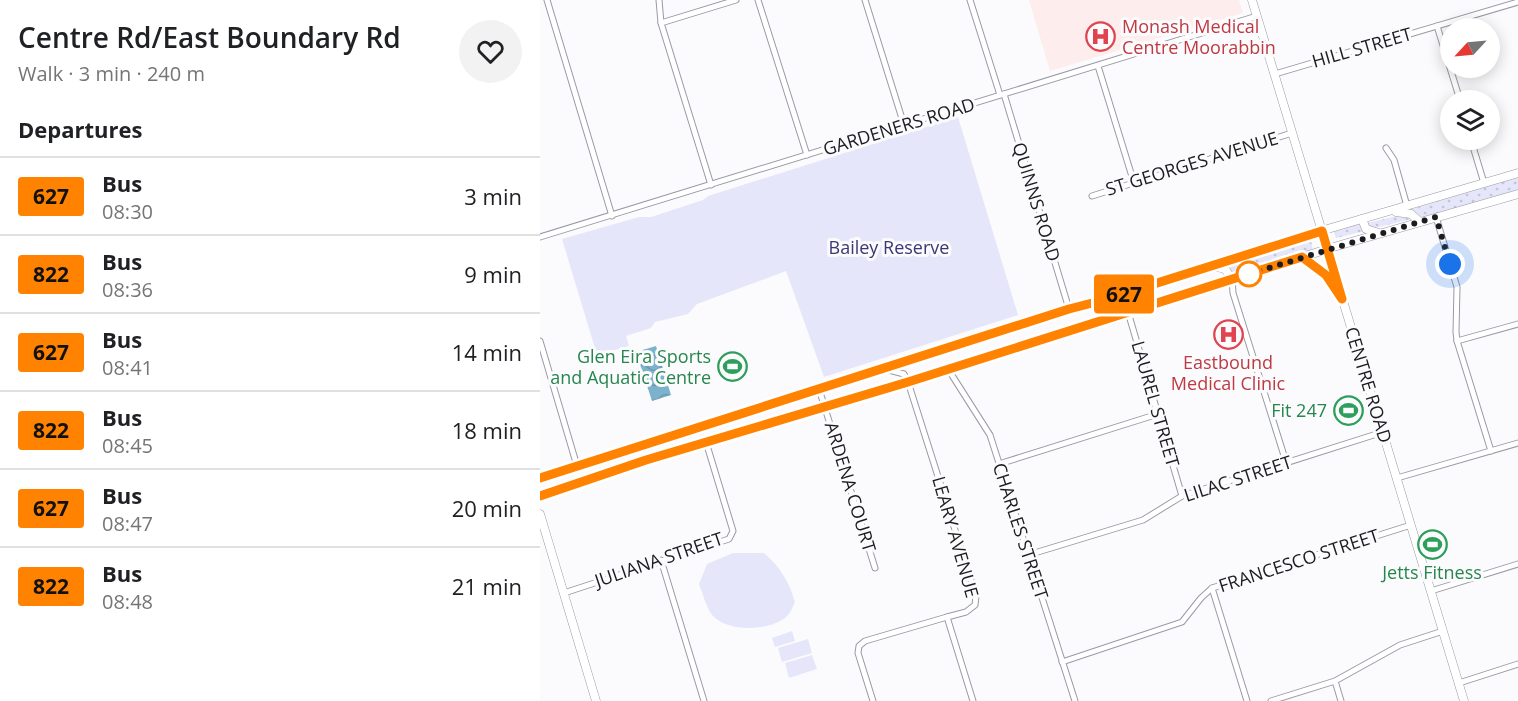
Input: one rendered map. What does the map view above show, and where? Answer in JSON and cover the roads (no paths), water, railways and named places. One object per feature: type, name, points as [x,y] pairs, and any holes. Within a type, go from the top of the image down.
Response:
[{"type":"main road","name":"CENTRE ROAD","points":[[1252,0],[1464,701]]},
{"type":"main road","points":[[540,478],[1069,309],[1518,173]]},
{"type":"main road","points":[[540,496],[706,442],[908,382],[1302,257],[1518,194]]},
{"type":"main road","points":[[1383,213],[1406,213],[1416,217],[1420,222]]},
{"type":"main road","points":[[1362,219],[1366,229],[1380,234]]},
{"type":"main road","points":[[1302,257],[1326,275],[1342,299]]},
{"type":"main road","points":[[1209,267],[1223,268],[1232,279]]},
{"type":"main road","points":[[540,514],[596,701]]},
{"type":"street","points":[[547,0],[612,216]]},
{"type":"street","points":[[659,0],[661,23],[711,185]]},
{"type":"street","points":[[661,23],[735,0]]},
{"type":"street","points":[[758,0],[807,155]]},
{"type":"street","points":[[865,0],[904,125]]},
{"type":"street","name":"QUINNS ROAD","points":[[970,0],[1069,309]]},
{"type":"street","name":"HILL STREET","points":[[1275,74],[1518,2]]},
{"type":"street","name":"GARDENERS ROAD","points":[[540,237],[1257,16]]},
{"type":"street","points":[[1437,26],[1457,90]]},
{"type":"street","points":[[1098,66],[1134,183]]},
{"type":"street","name":"ST GEORGES AVENUE","points":[[1092,196],[1292,133]]},
{"type":"street","points":[[1386,148],[1394,160],[1407,206]]},
{"type":"street","points":[[1474,150],[1484,183]]},
{"type":"street","points":[[1436,217],[1457,287],[1456,332],[1458,341],[1491,451]]},
{"type":"street","points":[[1232,279],[1233,293],[1286,462]]},
{"type":"street","points":[[1218,283],[1233,293]]},
{"type":"street","name":"LAUREL STREET","points":[[1128,312],[1182,496]]},
{"type":"street","points":[[1458,341],[1518,324]]},
{"type":"street","points":[[540,341],[577,466]]},
{"type":"street","points":[[885,369],[904,374],[908,382]]},
{"type":"street","name":"CHARLES STREET","points":[[948,369],[990,435],[1075,701]]},
{"type":"street","name":"LEARY AVENUE","points":[[908,382],[976,596],[975,605],[966,612],[947,617],[973,701]]},
{"type":"street","name":"ARDENA COURT","points":[[819,389],[875,568]]},
{"type":"street","points":[[999,464],[1158,414]]},
{"type":"street","name":"LILAC STREET","points":[[1028,555],[1143,520],[1182,496],[1383,432]]},
{"type":"street","name":"JULIANA STREET","points":[[564,593],[729,539],[733,531],[706,442]]},
{"type":"street","points":[[1397,478],[1518,443]]},
{"type":"street","name":"FRANCESCO STREET","points":[[1062,662],[1182,622],[1212,588],[1411,525]]},
{"type":"street","points":[[661,560],[704,701]]},
{"type":"street","points":[[1431,591],[1518,564]]},
{"type":"street","points":[[1212,588],[1247,701]]},
{"type":"street","points":[[873,701],[858,653],[859,646],[865,641],[947,617]]},
{"type":"street","points":[[1271,701],[1335,681],[1400,645],[1443,631]]},
{"type":"street","points":[[1459,683],[1518,664]]},
{"type":"street","points":[[1335,681],[1341,701]]},
{"type":"water","points":[[656,346],[671,395],[652,401],[636,352]]},
{"type":"place","name":"Monash Medical Centre Moorabbin","points":[[1101,37]]},
{"type":"place","name":"Eastbound Medical Clinic","points":[[1228,334]]},
{"type":"place","name":"Glen Eira Sports and Aquatic Centre","points":[[732,367]]},
{"type":"place","name":"Fit 247","points":[[1348,411]]},
{"type":"place","name":"Jetts Fitness","points":[[1432,544]]},
{"type":"park label","name":"Bailey Reserve","points":[[889,248]]}]
